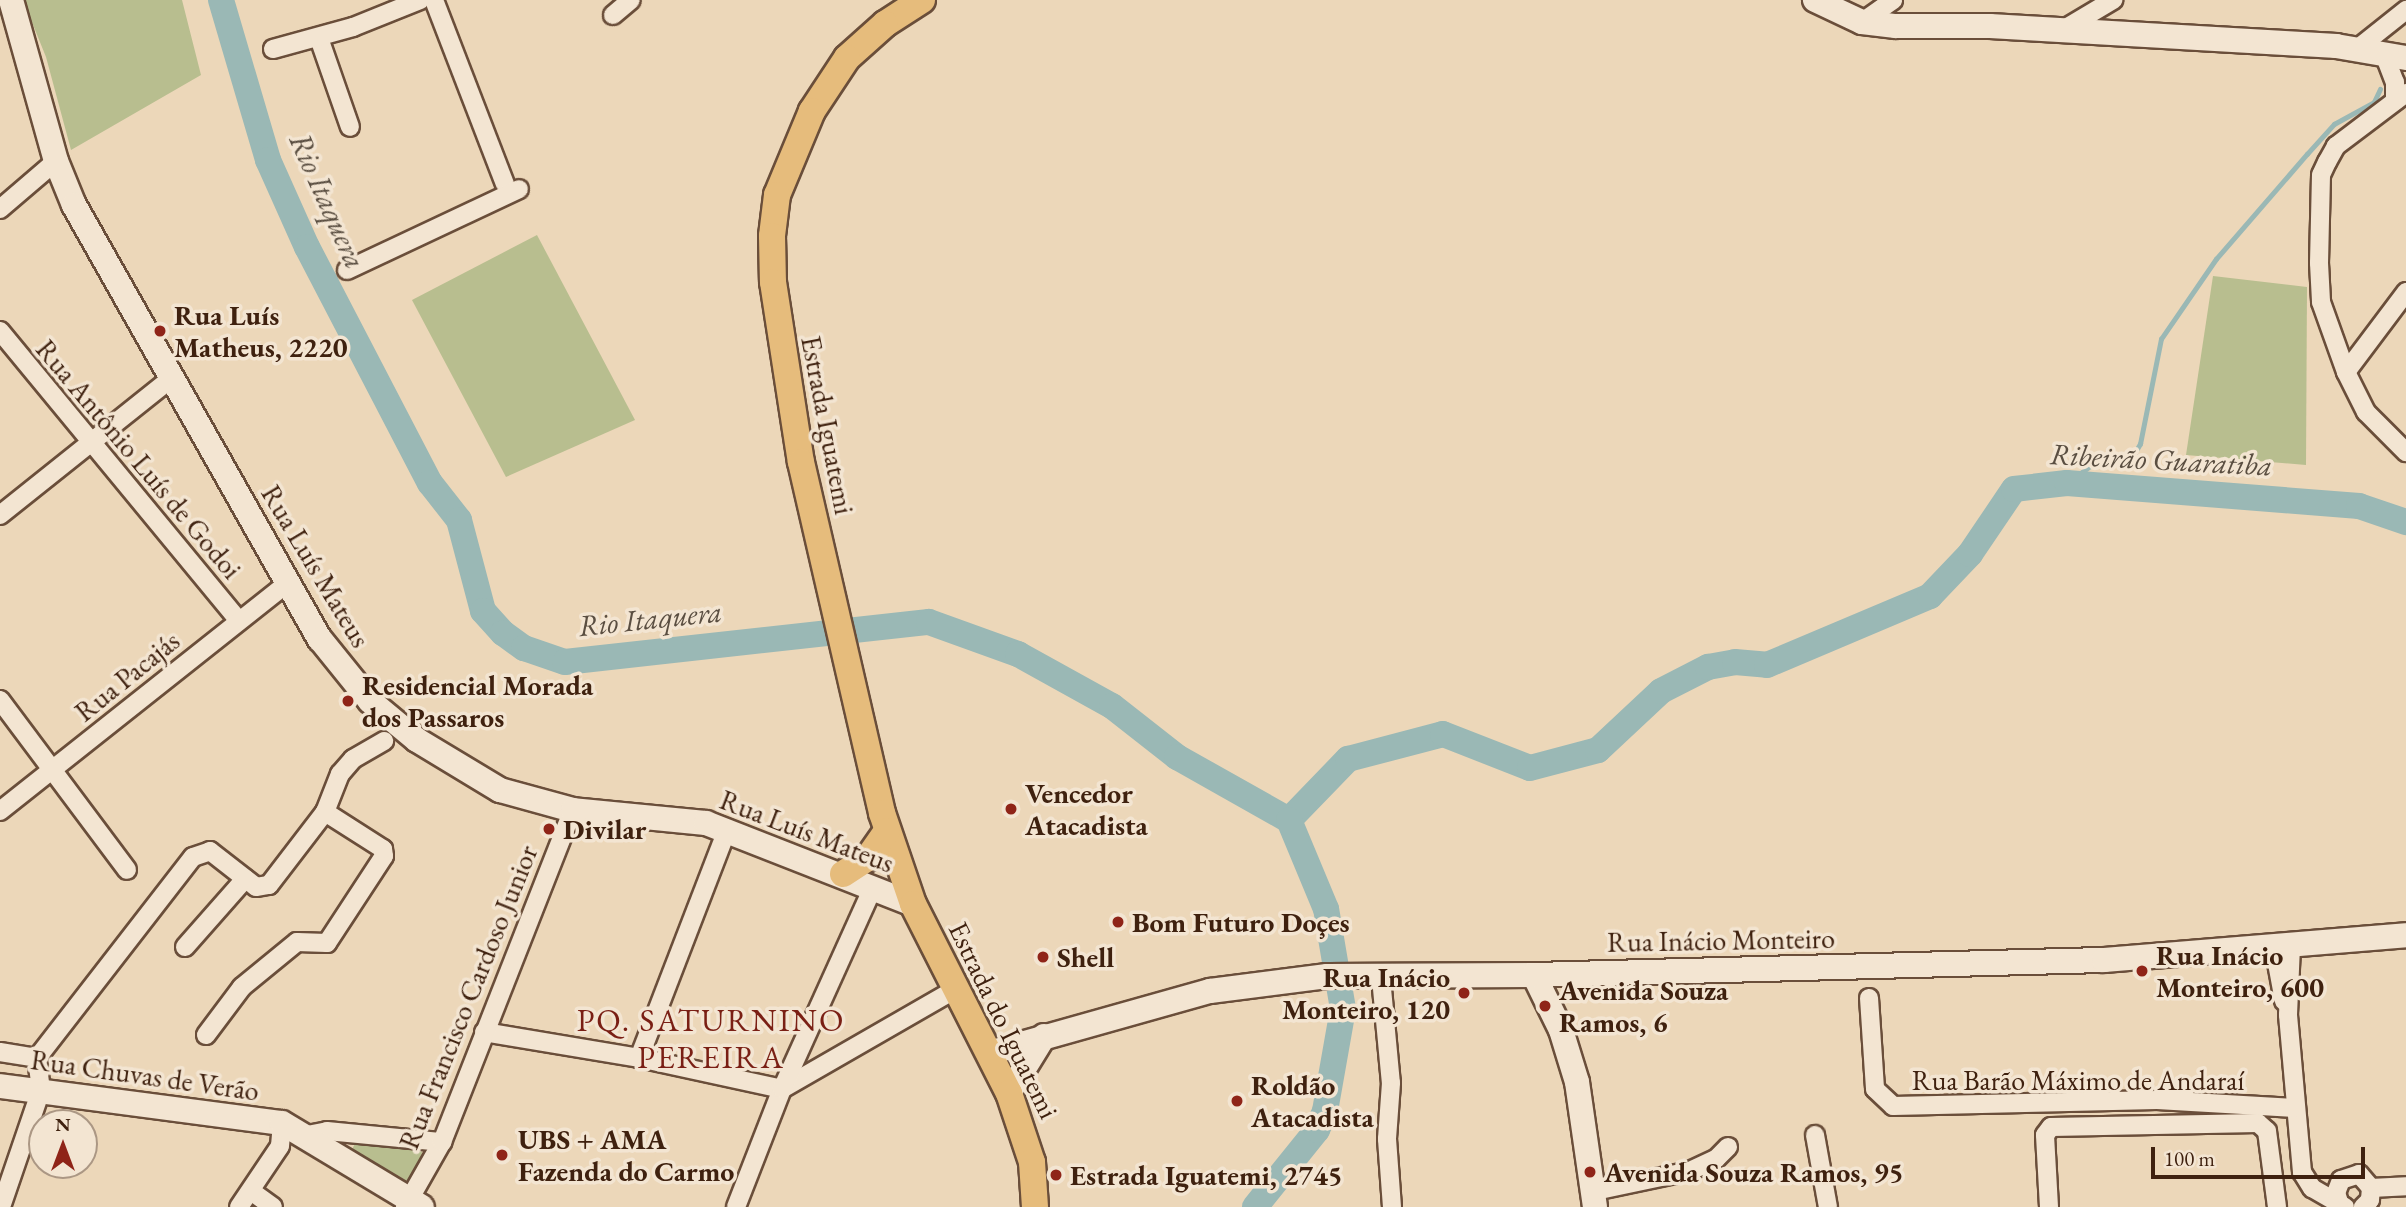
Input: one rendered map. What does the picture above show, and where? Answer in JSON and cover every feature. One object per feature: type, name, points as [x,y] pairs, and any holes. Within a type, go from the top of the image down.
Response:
[{"type":"main road","name":"Estrada Iguatemi","points":[[913,904],[887,831],[837,625],[780,347],[772,236],[778,195],[812,111],[847,58],[885,24],[922,0]]},
{"type":"main road","points":[[843,874],[868,858],[887,831]]},
{"type":"main road","name":"Estrada do Iguatemi","points":[[913,904],[1009,1093],[1032,1162],[1035,1207]]},
{"type":"street","name":"Rua Luís Mateus","points":[[11,0],[56,161],[102,259],[173,377],[288,583],[335,659],[391,719],[487,784],[573,810],[697,820],[843,874],[913,904]]},
{"type":"street","points":[[273,49],[319,38],[420,0]]},
{"type":"street","points":[[347,270],[512,187],[434,0]]},
{"type":"street","points":[[613,15],[631,0]]},
{"type":"street","points":[[1815,0],[1863,22],[2357,49],[2395,56],[2395,82],[2400,97],[2336,146],[2320,175],[2321,302],[2346,372],[2366,412],[2406,452]]},
{"type":"street","points":[[1863,22],[1892,0]]},
{"type":"street","points":[[2061,31],[2113,0]]},
{"type":"street","points":[[2357,49],[2406,10]]},
{"type":"street","points":[[319,38],[350,127]]},
{"type":"street","points":[[0,209],[56,161]]},
{"type":"street","points":[[2346,372],[2406,292]]},
{"type":"street","name":"Rua Antônio Luís de Godoi","points":[[0,331],[239,620]]},
{"type":"street","points":[[0,515],[173,377]]},
{"type":"street","name":"Rua Pacajás","points":[[0,811],[288,583]]},
{"type":"street","points":[[0,700],[54,768],[127,870]]},
{"type":"street","points":[[1,1207],[41,1090],[37,1058],[193,857],[210,851],[256,887],[269,885],[325,812],[340,774],[353,759],[384,741]]},
{"type":"street","name":"Rua Francisco Cardoso Junior","points":[[411,1205],[442,1142],[573,810]]},
{"type":"street","points":[[206,1035],[242,987],[297,942],[327,943],[384,856],[383,849],[325,812]]},
{"type":"street","points":[[639,1058],[727,830]]},
{"type":"street","points":[[185,947],[244,878]]},
{"type":"street","points":[[736,1207],[782,1089],[873,887]]},
{"type":"street","name":"Rua Inácio Monteiro","points":[[989,1052],[1210,991],[1327,976],[1381,978],[1534,975],[2104,960],[2406,935]]},
{"type":"street","points":[[2283,946],[2295,1108],[2305,1180],[2342,1204]]},
{"type":"street","points":[[1534,975],[1569,1052],[1595,1199],[1690,1171],[1716,1159],[1728,1147]]},
{"type":"street","points":[[1381,978],[1391,1083],[1387,1139],[1392,1207]]},
{"type":"street","points":[[484,1032],[639,1058],[782,1089],[956,989]]},
{"type":"street","name":"Rua Barão Máximo de Andaraí","points":[[1869,998],[1875,1089],[1893,1106],[2157,1100],[2295,1108]]},
{"type":"street","points":[[1009,1093],[1044,1036]]},
{"type":"street","points":[[0,1052],[37,1058]]},
{"type":"street","name":"Rua Chuvas de Verão","points":[[0,1086],[292,1129]]},
{"type":"street","points":[[2049,1207],[2045,1135],[2057,1127],[2258,1123],[2267,1131],[2277,1207]]},
{"type":"street","points":[[292,1129],[442,1142]]},
{"type":"street","points":[[239,1207],[292,1129]]},
{"type":"street","points":[[292,1129],[411,1205]]},
{"type":"street","points":[[1815,1135],[1828,1207]]},
{"type":"street","points":[[2342,1204],[2336,1188],[2349,1174],[2363,1176],[2371,1188],[2370,1200],[2363,1207]]},
{"type":"street","points":[[2371,1188],[2406,1186]]},
{"type":"street","points":[[251,1191],[273,1207]]},
{"type":"green space","points":[[23,0],[182,0],[201,75],[71,150],[46,57]]},
{"type":"green space","points":[[537,235],[635,420],[506,477],[412,300]]},
{"type":"green space","points":[[2213,276],[2307,287],[2306,465],[2186,455]]},
{"type":"green space","points":[[357,1140],[411,1147],[422,1152],[421,1159],[410,1179],[397,1184],[349,1155]]},
{"type":"waterway","name":"Rio Itaquera","points":[[221,0],[268,160],[307,247],[430,483],[459,520],[483,611],[503,633],[524,648],[565,662],[929,622],[1018,654],[1112,706],[1177,757],[1289,820]]},
{"type":"waterway","points":[[2067,483],[2101,458],[2133,456],[2140,444],[2161,339],[2216,259],[2307,154],[2334,124],[2374,102],[2380,89]]},
{"type":"waterway","name":"Ribeirão Guaratiba","points":[[1289,820],[1348,759],[1443,734],[1530,768],[1598,750],[1661,691],[1708,667],[1735,662],[1767,665],[1930,596],[1970,554],[2014,489],[2067,483],[2359,506],[2406,522]]},
{"type":"waterway","points":[[1255,1207],[1317,1130],[1325,1111],[1343,1009],[1326,909],[1289,820]]},
{"type":"place","name":"Rua Luís Matheus, 2220","points":[[160,331]]},
{"type":"place","name":"Residencial Morada dos Passaros","points":[[348,701]]},
{"type":"place","name":"Vencedor Atacadista","points":[[1011,809]]},
{"type":"place","name":"Divilar","points":[[549,829]]},
{"type":"place","name":"Bom Futuro Doçes","points":[[1118,922]]},
{"type":"place","name":"Shell","points":[[1043,957]]},
{"type":"place","name":"Rua Inácio Monteiro, 600","points":[[2142,971]]},
{"type":"place","name":"Rua Inácio Monteiro, 120","points":[[1464,993]]},
{"type":"place","name":"Avenida Souza Ramos, 6","points":[[1545,1006]]},
{"type":"place","name":"Roldão Atacadista","points":[[1237,1101]]},
{"type":"place","name":"UBS + AMA Fazenda do Carmo","points":[[502,1155]]},
{"type":"place","name":"Avenida Souza Ramos, 95","points":[[1590,1172]]},
{"type":"place","name":"Estrada Iguatemi, 2745","points":[[1056,1175]]},
{"type":"district","name":"PQ. SATURNINO PEREIRA","points":[[711,1040]]}]
